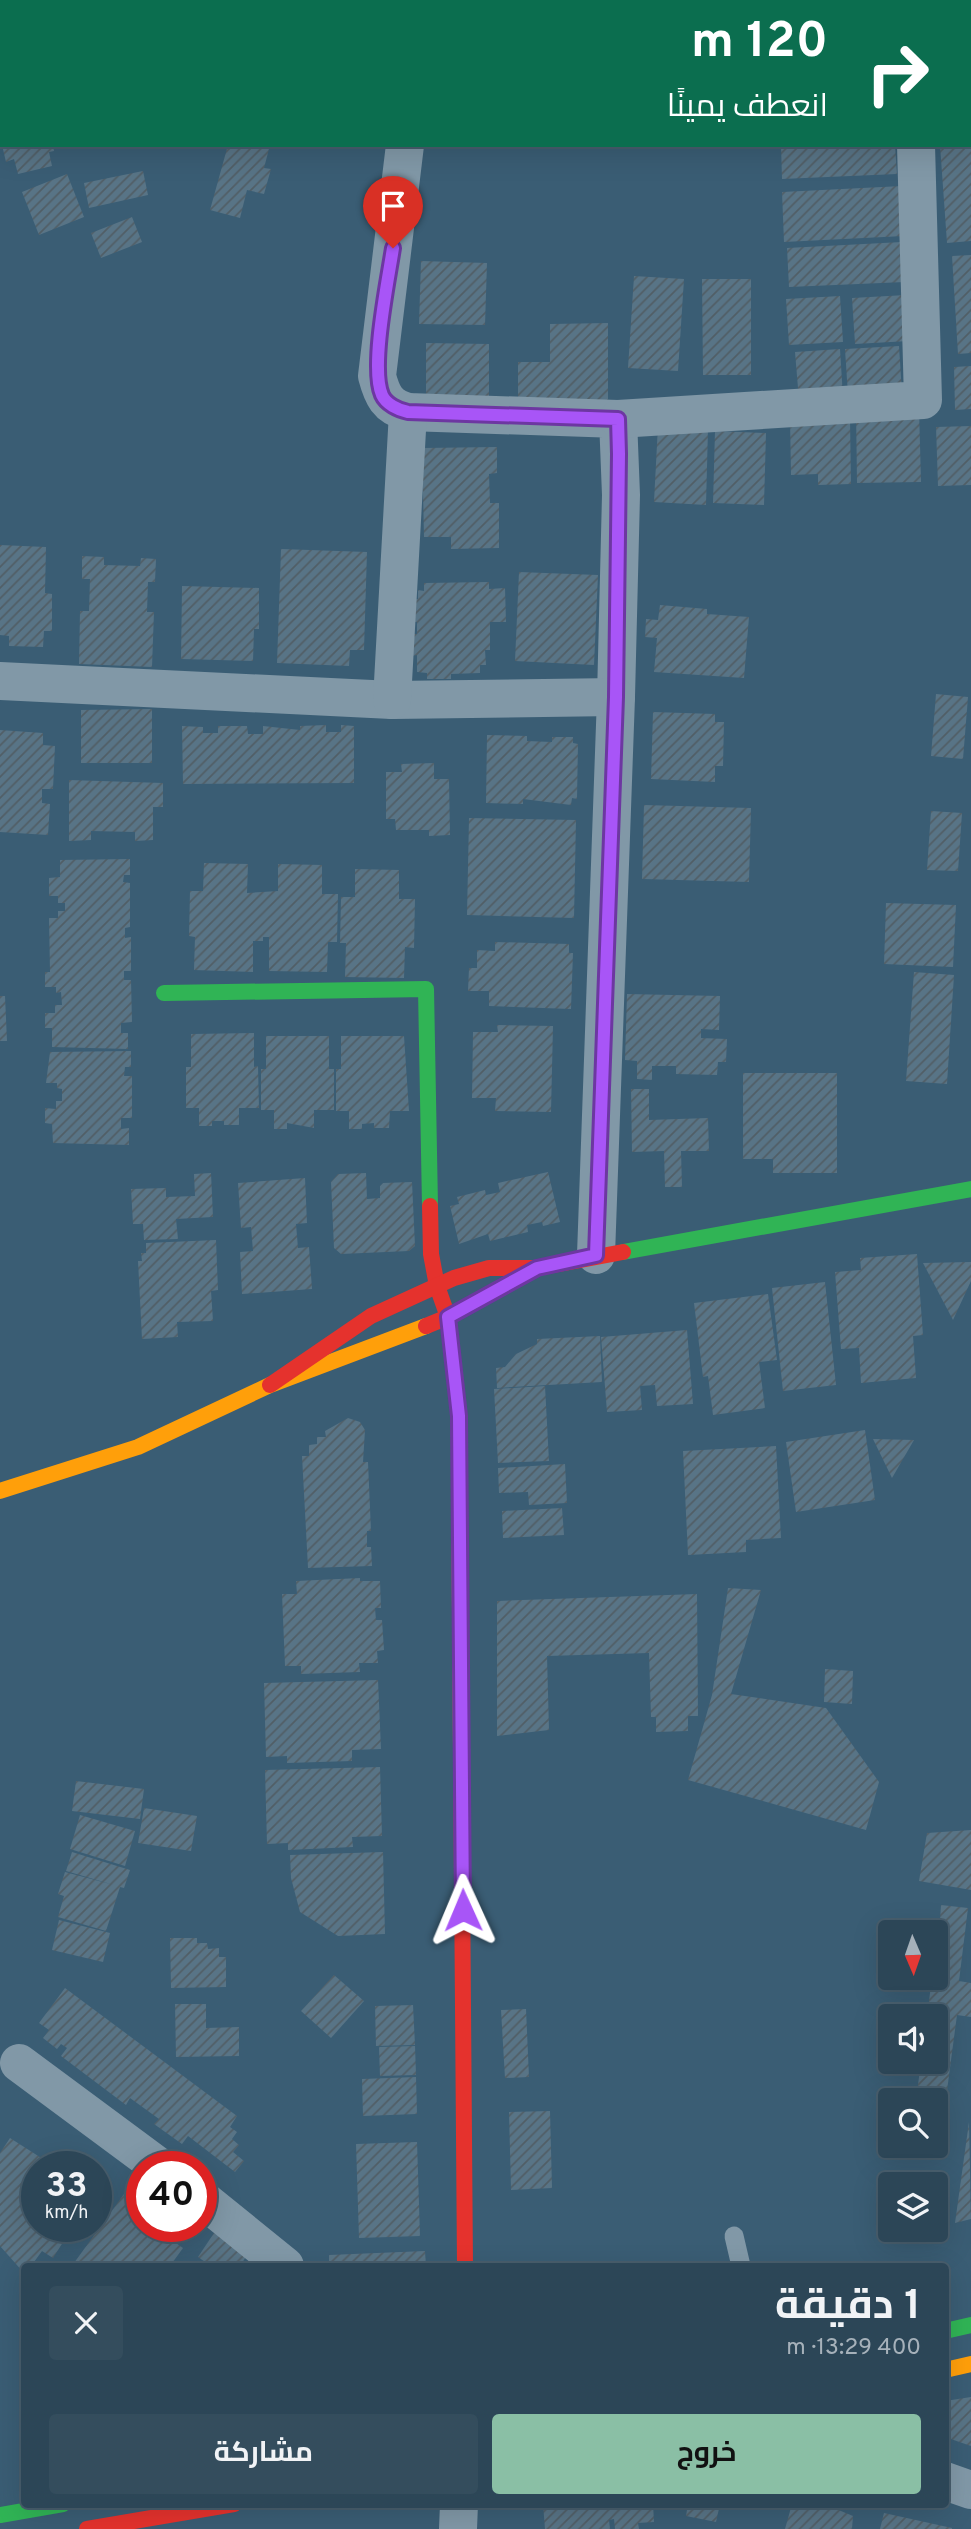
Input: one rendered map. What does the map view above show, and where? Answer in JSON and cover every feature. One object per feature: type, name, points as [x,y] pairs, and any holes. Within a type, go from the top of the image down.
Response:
[{"type":"street","points":[[405,147],[377,376],[382,397],[398,410],[408,412],[618,419],[923,400],[916,147]]},
{"type":"street","points":[[393,700],[408,412]]},
{"type":"street","points":[[596,1255],[616,697],[621,495],[618,419]]},
{"type":"street","points":[[0,681],[393,700],[616,697]]},
{"type":"street","points":[[164,993],[426,989],[431,1254],[437,1286],[448,1317],[459,1416],[466,2263]]},
{"type":"street","points":[[271,1385],[322,1345],[399,1299],[485,1268],[537,1268],[596,1255],[971,1189],[971,1173]]},
{"type":"street","points":[[0,1491],[138,1447],[271,1385],[448,1317],[537,1268]]},
{"type":"street","points":[[19,2063],[138,2151]]},
{"type":"street","points":[[217,2211],[281,2263]]},
{"type":"street","points":[[949,2330],[971,2325]]},
{"type":"street","points":[[949,2369],[971,2364]]},
{"type":"street","points":[[949,2482],[971,2490]]},
{"type":"street","points":[[0,2515],[40,2508]]},
{"type":"street","points":[[87,2529],[210,2508]]},
{"type":"street","points":[[458,2529],[459,2508]]},
{"type":"lane","points":[[734,2236],[740,2263]]},
{"type":"building","points":[[2,147],[53,147],[54,151],[49,152],[52,166],[18,174],[14,159],[6,162]]},
{"type":"building","points":[[227,147],[269,147],[264,168],[271,169],[264,194],[247,190],[240,218],[210,210]]},
{"type":"building","points":[[781,147],[895,147],[897,174],[782,179]]},
{"type":"building","points":[[940,147],[971,147],[971,241],[947,243]]},
{"type":"building","points":[[143,171],[148,195],[89,208],[84,183]]},
{"type":"building","points":[[67,174],[84,217],[39,235],[22,192]]},
{"type":"building","points":[[902,186],[904,236],[784,242],[782,192]]},
{"type":"building","points":[[132,217],[142,242],[101,258],[91,233]]},
{"type":"building","points":[[902,242],[905,282],[789,287],[787,248]]},
{"type":"building","points":[[971,255],[971,353],[958,354],[952,256]]},
{"type":"building","points":[[421,261],[487,263],[485,325],[419,324]]},
{"type":"building","points":[[634,276],[684,279],[678,371],[628,368]]},
{"type":"building","points":[[702,279],[751,279],[751,375],[703,375]]},
{"type":"building","points":[[906,295],[909,341],[855,344],[852,298]]},
{"type":"building","points":[[840,296],[843,342],[789,345],[786,299]]},
{"type":"building","points":[[608,323],[608,408],[518,409],[518,362],[550,362],[550,324]]},
{"type":"building","points":[[426,343],[489,344],[489,397],[426,397]]},
{"type":"building","points":[[899,346],[902,392],[848,395],[845,349]]},
{"type":"building","points":[[840,349],[843,397],[799,400],[795,352]]},
{"type":"building","points":[[971,366],[971,409],[955,410],[954,367]]},
{"type":"building","points":[[919,408],[921,482],[857,483],[856,409]]},
{"type":"building","points":[[850,418],[851,484],[818,485],[818,474],[791,475],[790,419]]},
{"type":"building","points":[[658,425],[708,429],[706,505],[654,502]]},
{"type":"building","points":[[971,426],[971,485],[938,486],[936,427]]},
{"type":"building","points":[[715,431],[766,433],[764,505],[713,503]]},
{"type":"building","points":[[497,447],[497,473],[489,474],[490,503],[499,503],[499,548],[451,549],[451,537],[424,537],[422,448]]},
{"type":"building","points":[[0,545],[46,547],[45,593],[52,594],[52,631],[44,631],[43,647],[9,646],[9,636],[0,635]]},
{"type":"building","points":[[281,549],[367,552],[364,650],[350,650],[349,666],[277,663]]},
{"type":"building","points":[[82,556],[104,557],[104,565],[140,566],[141,558],[156,559],[155,582],[148,582],[147,612],[154,612],[152,667],[79,664],[80,611],[89,611],[90,579],[82,579]]},
{"type":"building","points":[[519,572],[598,575],[594,665],[515,661]]},
{"type":"building","points":[[489,582],[489,589],[505,588],[506,622],[490,622],[490,650],[485,650],[486,665],[480,665],[480,673],[451,674],[451,679],[427,679],[427,673],[417,672],[417,655],[412,656],[412,634],[417,634],[417,622],[411,622],[412,600],[418,599],[418,590],[424,591],[424,583]]},
{"type":"building","points":[[182,586],[259,588],[259,629],[254,629],[253,661],[181,659]]},
{"type":"building","points":[[660,605],[707,609],[707,614],[749,617],[744,678],[654,672],[657,638],[645,637],[646,619],[658,620]]},
{"type":"building","points":[[936,694],[968,697],[963,759],[931,756]]},
{"type":"building","points":[[152,709],[152,763],[81,763],[81,710]]},
{"type":"building","points":[[653,712],[715,714],[715,722],[724,722],[723,766],[715,766],[715,782],[651,779]]},
{"type":"building","points":[[326,725],[326,732],[341,732],[341,725],[354,726],[354,783],[183,784],[182,726],[203,727],[203,733],[218,733],[218,726],[247,726],[248,734],[263,734],[263,726],[300,730],[300,726]]},
{"type":"building","points":[[0,730],[43,733],[43,745],[55,746],[53,789],[42,789],[42,803],[50,804],[48,835],[0,832]]},
{"type":"building","points":[[487,735],[527,736],[527,741],[552,742],[552,737],[573,737],[573,743],[578,744],[577,799],[572,798],[571,805],[523,799],[523,804],[486,803]]},
{"type":"building","points":[[434,763],[434,779],[449,779],[450,835],[429,836],[429,830],[396,830],[395,819],[386,819],[386,772],[402,772],[401,764]]},
{"type":"building","points":[[69,780],[163,783],[163,807],[153,807],[153,840],[135,841],[135,832],[91,831],[91,840],[69,841]]},
{"type":"building","points":[[644,805],[751,808],[749,882],[642,879]]},
{"type":"building","points":[[931,811],[962,813],[958,871],[927,870]]},
{"type":"building","points":[[469,818],[576,820],[574,918],[467,915]]},
{"type":"building","points":[[130,859],[130,875],[124,875],[123,882],[130,883],[130,927],[125,928],[125,938],[131,937],[131,971],[124,971],[124,980],[131,980],[132,1022],[121,1023],[121,1033],[128,1033],[128,1049],[52,1047],[52,1028],[45,1028],[45,1013],[55,1013],[55,1005],[62,1005],[61,992],[56,993],[56,987],[45,987],[45,972],[50,972],[49,918],[58,918],[58,911],[65,911],[65,903],[58,903],[58,896],[49,896],[49,878],[60,877],[60,860]]},
{"type":"building","points":[[204,863],[248,864],[247,893],[278,891],[278,864],[322,865],[322,894],[338,894],[337,942],[328,942],[327,972],[269,971],[269,937],[263,937],[263,941],[253,941],[253,972],[194,970],[195,937],[189,936],[190,891],[203,891]]},
{"type":"building","points":[[355,869],[399,870],[399,899],[415,899],[414,948],[405,947],[404,978],[345,977],[346,943],[340,943],[341,897],[355,897]]},
{"type":"building","points":[[886,903],[956,905],[953,967],[884,964]]},
{"type":"building","points":[[495,942],[569,944],[569,953],[573,953],[571,1009],[489,1006],[489,991],[468,991],[469,968],[477,968],[477,950],[495,951]]},
{"type":"building","points":[[914,972],[954,975],[947,1084],[906,1081]]},
{"type":"building","points":[[627,994],[720,996],[719,1030],[701,1029],[701,1038],[727,1039],[726,1062],[718,1062],[717,1075],[676,1074],[676,1066],[652,1066],[652,1080],[637,1079],[637,1061],[625,1060]]},
{"type":"building","points":[[0,996],[5,996],[7,1041],[0,1041]]},
{"type":"building","points":[[497,1025],[553,1026],[551,1112],[495,1111],[496,1098],[472,1098],[473,1032],[498,1032]]},
{"type":"building","points":[[254,1033],[254,1067],[258,1066],[259,1108],[239,1108],[239,1125],[224,1125],[224,1121],[212,1121],[212,1126],[199,1126],[199,1108],[186,1108],[186,1067],[191,1067],[191,1034]]},
{"type":"building","points":[[266,1036],[329,1036],[329,1069],[334,1069],[334,1110],[314,1110],[314,1128],[287,1123],[287,1129],[274,1129],[274,1110],[261,1110],[261,1069],[266,1069]]},
{"type":"building","points":[[341,1036],[404,1036],[409,1111],[390,1111],[389,1128],[374,1128],[374,1123],[362,1124],[362,1129],[349,1129],[349,1111],[336,1111],[336,1069],[341,1069]]},
{"type":"building","points":[[131,1051],[131,1067],[125,1067],[124,1076],[132,1076],[132,1118],[121,1118],[121,1129],[129,1128],[129,1145],[53,1143],[52,1124],[45,1123],[45,1108],[56,1109],[56,1101],[62,1101],[62,1089],[57,1088],[57,1083],[46,1083],[50,1052]]},
{"type":"building","points":[[743,1073],[837,1073],[837,1173],[773,1173],[773,1159],[743,1159]]},
{"type":"building","points":[[631,1089],[649,1089],[649,1120],[708,1118],[709,1151],[681,1151],[682,1187],[665,1187],[664,1151],[632,1152]]},
{"type":"building","points":[[548,1172],[560,1222],[543,1226],[542,1222],[527,1225],[528,1232],[490,1241],[488,1234],[459,1244],[450,1206],[459,1204],[457,1197],[485,1190],[486,1195],[500,1192],[498,1183]]},
{"type":"building","points":[[211,1173],[213,1217],[176,1219],[178,1239],[144,1240],[143,1224],[133,1224],[131,1189],[166,1188],[166,1197],[195,1196],[194,1174]]},
{"type":"building","points":[[366,1173],[367,1199],[380,1198],[380,1186],[383,1183],[412,1182],[415,1246],[409,1251],[341,1254],[334,1248],[331,1182],[338,1174]]},
{"type":"building","points":[[305,1178],[307,1223],[296,1224],[298,1248],[309,1247],[312,1289],[242,1294],[240,1252],[253,1251],[251,1227],[241,1228],[238,1183]]},
{"type":"building","points":[[216,1240],[218,1290],[211,1291],[213,1321],[177,1322],[178,1337],[142,1339],[138,1261],[142,1261],[141,1253],[146,1253],[146,1243]]},
{"type":"building","points":[[917,1254],[923,1335],[913,1336],[916,1378],[861,1383],[859,1348],[841,1349],[835,1272],[861,1270],[860,1258]]},
{"type":"building","points":[[971,1262],[971,1281],[953,1320],[923,1263]]},
{"type":"building","points":[[825,1282],[836,1385],[783,1391],[772,1288]]},
{"type":"building","points":[[768,1294],[777,1360],[759,1362],[765,1408],[713,1415],[708,1376],[703,1377],[694,1303]]},
{"type":"building","points":[[687,1330],[693,1404],[657,1406],[655,1385],[640,1386],[642,1410],[607,1412],[601,1337]]},
{"type":"building","points":[[600,1336],[602,1382],[497,1388],[496,1368],[505,1367],[516,1354],[537,1344],[537,1339]]},
{"type":"building","points":[[545,1386],[549,1461],[498,1463],[494,1389]]},
{"type":"building","points":[[348,1418],[360,1422],[365,1430],[363,1462],[368,1462],[371,1531],[367,1531],[367,1547],[371,1547],[372,1566],[308,1568],[302,1456],[309,1456],[309,1445],[317,1444],[317,1437],[326,1437],[325,1431]]},
{"type":"building","points":[[865,1430],[875,1500],[796,1512],[786,1442]]},
{"type":"building","points":[[873,1439],[914,1440],[892,1478]]},
{"type":"building","points":[[776,1446],[781,1538],[746,1540],[746,1552],[688,1555],[683,1451]]},
{"type":"building","points":[[565,1464],[567,1503],[529,1505],[528,1492],[499,1493],[498,1468]]},
{"type":"building","points":[[562,1508],[564,1535],[503,1538],[502,1511]]},
{"type":"building","points":[[360,1578],[360,1581],[380,1581],[381,1608],[375,1608],[376,1620],[382,1620],[384,1650],[377,1651],[378,1663],[359,1663],[360,1672],[301,1674],[301,1666],[285,1666],[282,1594],[297,1594],[296,1581]]},
{"type":"building","points":[[728,1588],[761,1590],[731,1694],[826,1708],[879,1782],[866,1830],[688,1780],[712,1695]]},
{"type":"building","points":[[697,1594],[698,1716],[688,1716],[688,1731],[656,1732],[656,1717],[651,1717],[649,1653],[547,1656],[549,1730],[497,1736],[497,1601]]},
{"type":"building","points":[[825,1669],[853,1671],[852,1704],[824,1702]]},
{"type":"building","points":[[378,1680],[381,1749],[352,1750],[352,1761],[287,1763],[287,1756],[266,1757],[264,1683]]},
{"type":"building","points":[[380,1767],[382,1836],[352,1837],[353,1847],[288,1850],[288,1843],[267,1844],[265,1770]]},
{"type":"building","points":[[76,1781],[144,1789],[140,1819],[72,1811]]},
{"type":"building","points":[[144,1808],[197,1816],[191,1851],[138,1843]]},
{"type":"building","points":[[80,1815],[135,1831],[125,1866],[70,1849]]},
{"type":"building","points":[[971,1830],[971,1890],[919,1881],[927,1833]]},
{"type":"building","points":[[72,1852],[130,1870],[124,1888],[120,1887],[106,1931],[58,1917],[64,1896],[58,1894],[65,1872],[114,1885],[66,1871]]},
{"type":"building","points":[[383,1852],[385,1934],[338,1936],[300,1912],[291,1878],[290,1855]]},
{"type":"building","points":[[941,1905],[968,1908],[959,1981],[971,1983],[971,2017],[957,2015],[947,2088],[918,2088],[919,2074],[948,2074],[948,2004],[929,2004],[930,1990],[948,1990],[948,1920],[940,1920]]},
{"type":"building","points":[[59,1920],[110,1933],[103,1962],[52,1950]]},
{"type":"building","points":[[170,1938],[197,1938],[197,1943],[207,1943],[208,1949],[219,1948],[219,1957],[226,1957],[226,1987],[171,1988]]},
{"type":"building","points":[[334,1975],[364,2001],[331,2038],[301,2011]]},
{"type":"building","points":[[65,1988],[237,2116],[230,2127],[237,2132],[232,2139],[239,2145],[233,2152],[244,2161],[235,2172],[217,2158],[217,2151],[208,2151],[188,2136],[182,2144],[154,2124],[159,2119],[130,2098],[126,2105],[61,2056],[67,2048],[61,2044],[57,2049],[43,2038],[49,2030],[39,2023]]},
{"type":"building","points":[[175,2004],[206,2004],[206,2028],[239,2027],[239,2056],[176,2057]]},
{"type":"building","points":[[413,2005],[415,2045],[376,2046],[375,2006]]},
{"type":"building","points":[[526,2009],[529,2077],[505,2078],[501,2010]]},
{"type":"building","points":[[415,2046],[416,2075],[380,2076],[379,2047]]},
{"type":"building","points":[[416,2077],[417,2114],[363,2116],[362,2079]]},
{"type":"building","points":[[550,2111],[552,2188],[511,2190],[509,2112]]},
{"type":"building","points":[[969,2122],[971,2219],[955,2223]]},
{"type":"building","points":[[10,2138],[30,2151],[21,2151],[21,2242],[63,2242],[53,2258],[42,2251],[33,2263],[21,2263],[21,2270],[0,2246],[0,2153]]},
{"type":"building","points":[[417,2142],[420,2236],[359,2238],[356,2144]]},
{"type":"building","points":[[126,2191],[126,2242],[174,2242],[183,2248],[172,2263],[74,2263],[89,2242],[112,2242],[112,2211]]},
{"type":"building","points":[[218,2227],[251,2249],[242,2263],[207,2263],[198,2257],[208,2242],[217,2242]]},
{"type":"building","points":[[425,2251],[426,2263],[329,2263],[329,2255]]},
{"type":"building","points":[[971,2397],[971,2446],[949,2438],[949,2400]]},
{"type":"building","points":[[543,2508],[653,2508],[654,2522],[638,2523],[639,2529],[615,2529],[614,2519],[609,2520],[610,2529],[545,2529]]},
{"type":"building","points":[[687,2508],[719,2508],[716,2522],[686,2516]]},
{"type":"building","points":[[791,2508],[834,2508],[853,2516],[852,2529],[785,2529]]},
{"type":"building","points":[[884,2513],[952,2528],[952,2529],[880,2529]]},
{"type":"traffic: fast","points":[[164,993],[426,989],[430,1206]]},
{"type":"traffic: fast","points":[[623,1252],[971,1189]]},
{"type":"traffic: fast","points":[[949,2330],[971,2325]]},
{"type":"traffic: fast","points":[[0,2515],[40,2508]]},
{"type":"traffic: slow","points":[[0,1491],[138,1447],[270,1385],[426,1326]]},
{"type":"traffic: slow","points":[[459,1476],[461,1748]]},
{"type":"traffic: slow","points":[[949,2369],[971,2364]]},
{"type":"traffic: jam","points":[[430,1206],[431,1254],[437,1286],[448,1317],[459,1416],[459,1476]]},
{"type":"traffic: jam","points":[[270,1385],[371,1316],[454,1278],[489,1268],[537,1268],[623,1252]]},
{"type":"traffic: jam","points":[[426,1326],[448,1317],[530,1271]]},
{"type":"traffic: jam","points":[[461,1748],[465,2263]]},
{"type":"traffic: jam","points":[[87,2529],[210,2508]]},
{"type":"route","points":[[393,248],[377,376],[382,397],[398,410],[618,419],[621,495],[616,697],[596,1255],[537,1268],[448,1317],[459,1416],[463,1910]]}]
